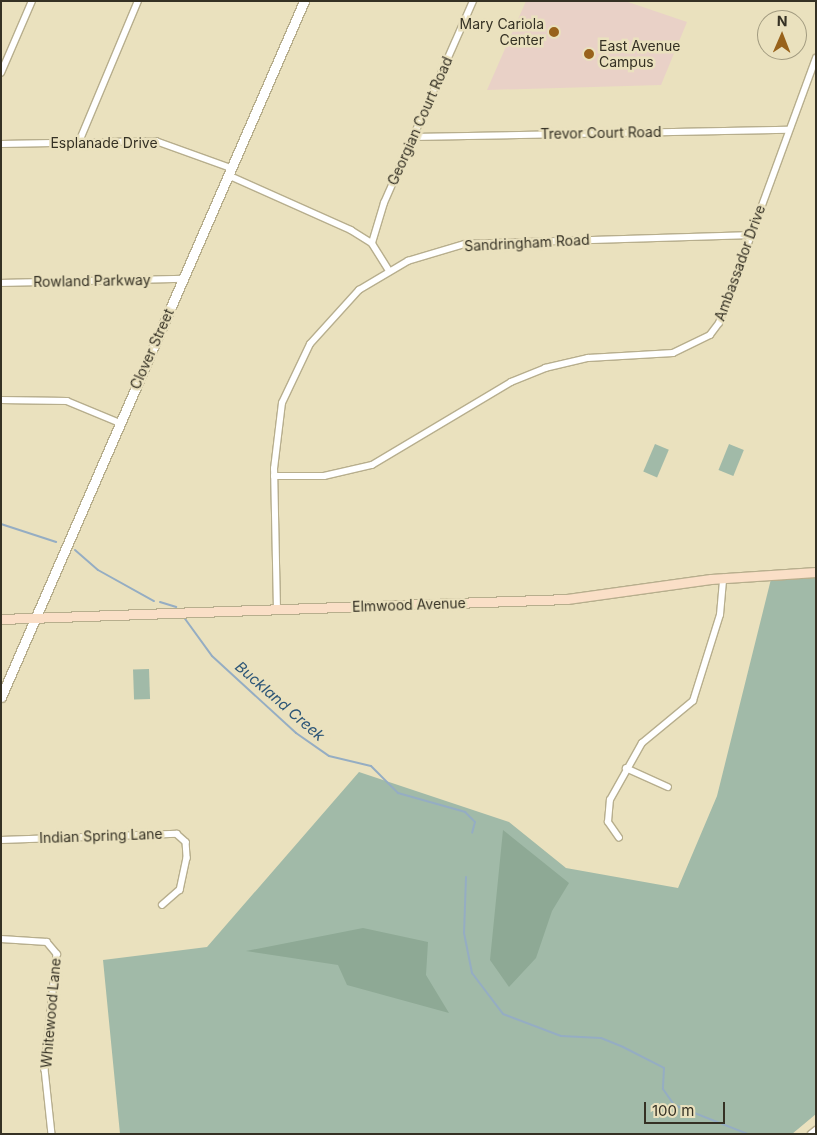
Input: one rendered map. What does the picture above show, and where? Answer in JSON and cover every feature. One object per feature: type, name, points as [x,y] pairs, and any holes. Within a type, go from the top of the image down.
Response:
[{"type":"main road","name":"Clover Street","points":[[1,697],[304,1]]},
{"type":"main road","name":"Elmwood Avenue","points":[[1,619],[566,599],[723,578],[816,572]]},
{"type":"street","points":[[1,73],[32,1]]},
{"type":"street","points":[[79,142],[138,1]]},
{"type":"street","name":"Georgian Court Road","points":[[372,243],[413,137],[473,1]]},
{"type":"street","name":"Ambassador Drive","points":[[274,476],[324,476],[372,465],[511,382],[555,364],[599,357],[666,354],[692,346],[719,323],[788,130],[816,58]]},
{"type":"street","name":"Trevor Court Road","points":[[413,137],[788,130]]},
{"type":"street","name":"Esplanade Drive","points":[[1,144],[156,141],[230,172],[372,243]]},
{"type":"street","name":"Sandringham Road","points":[[277,610],[274,476],[279,414],[301,358],[340,307],[390,270],[428,253],[487,242],[751,235]]},
{"type":"street","points":[[372,243],[390,270]]},
{"type":"street","name":"Rowland Parkway","points":[[1,284],[182,279]]},
{"type":"street","points":[[1,400],[67,401],[120,423]]},
{"type":"street","points":[[618,838],[610,827],[607,810],[626,768],[649,736],[693,701],[723,604],[723,578]]},
{"type":"street","points":[[626,768],[668,788]]},
{"type":"street","name":"Indian Spring Lane","points":[[1,840],[177,834],[186,842],[187,858],[180,890],[164,905]]},
{"type":"street","name":"Whitewood Lane","points":[[1,939],[48,942],[57,954],[45,1069],[52,1134]]},
{"type":"street","points":[[811,1134],[816,1130]]},
{"type":"shaded area","name":"East Avenue Campus","points":[[526,1],[625,1],[687,22],[661,85],[487,90]]},
{"type":"green space","points":[[655,444],[669,450],[657,477],[643,472]]},
{"type":"green space","points":[[729,444],[744,450],[733,476],[719,470]]},
{"type":"green space","points":[[816,577],[816,1114],[792,1134],[120,1134],[103,960],[207,947],[359,772],[509,822],[566,868],[678,888],[717,796],[771,579]]},
{"type":"green space","points":[[149,669],[150,699],[134,700],[133,670]]},
{"type":"green space","points":[[503,830],[569,883],[552,911],[536,958],[509,987],[490,960]]},
{"type":"green space","points":[[363,928],[428,942],[426,975],[449,1013],[347,985],[338,965],[246,951]]},
{"type":"waterway","name":"Buckland Creek","points":[[1,524],[56,542]]},
{"type":"waterway","name":"Buckland Creek","points":[[75,550],[98,570],[154,601]]},
{"type":"waterway","name":"Buckland Creek","points":[[160,602],[176,607]]},
{"type":"waterway","name":"Buckland Creek","points":[[183,616],[212,656],[296,733],[329,756],[371,766],[398,793],[465,812],[475,822],[472,833]]},
{"type":"waterway","name":"Buckland Creek","points":[[466,877],[464,933],[472,973],[503,1014],[561,1036],[601,1038],[623,1047],[664,1068],[663,1089],[674,1105],[748,1134]]},
{"type":"place","name":"Mary Cariola Center","points":[[554,32]]},
{"type":"place","name":"East Avenue Campus","points":[[589,54]]}]
